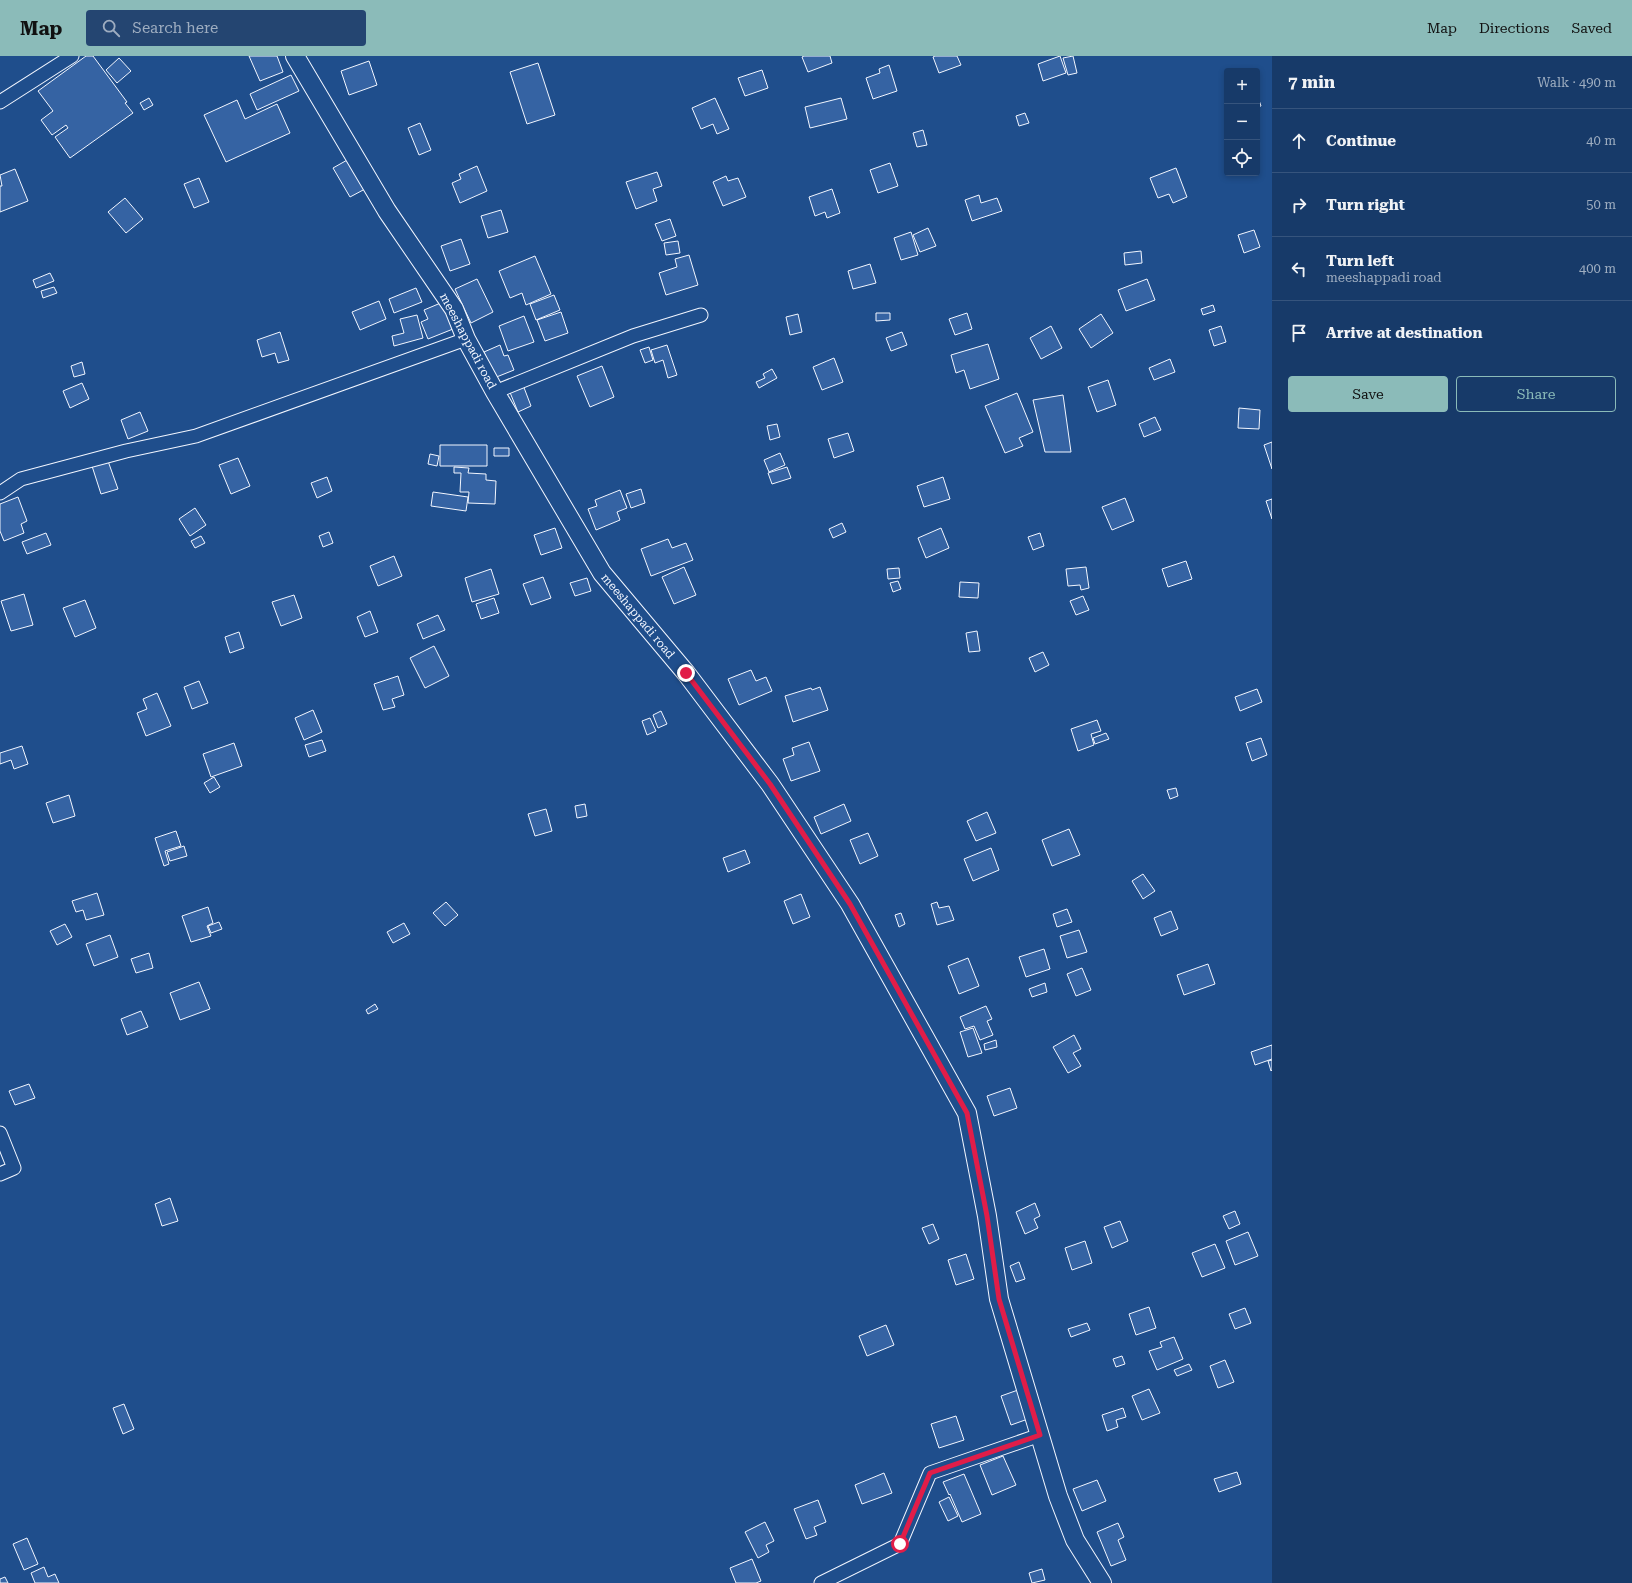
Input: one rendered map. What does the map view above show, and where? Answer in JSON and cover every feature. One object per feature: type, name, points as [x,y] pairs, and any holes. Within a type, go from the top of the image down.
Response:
[{"type":"street","points":[[0,102],[72,56]]},
{"type":"street","name":"meeshappadi road","points":[[295,56],[387,211],[454,308],[466,339],[495,392],[602,573],[686,673],[770,784],[850,904],[967,1113],[987,1216],[999,1299],[1058,1496],[1075,1540],[1102,1583]]},
{"type":"street","points":[[495,392],[632,336],[701,315]]},
{"type":"street","points":[[0,493],[21,479],[126,451],[196,436],[466,339]]},
{"type":"street","points":[[0,1133],[14,1168],[0,1174]]},
{"type":"street","points":[[821,1583],[900,1544],[930,1473],[1040,1435]]},
{"type":"building","points":[[86,56],[93,56],[127,102],[125,103],[133,113],[70,158],[55,137],[68,128],[66,125],[52,135],[41,120],[53,111],[38,91]]},
{"type":"building","points":[[249,56],[277,56],[283,72],[260,81]]},
{"type":"building","points":[[830,56],[832,63],[808,72],[802,57]]},
{"type":"building","points":[[957,56],[961,65],[939,73],[933,57]]},
{"type":"building","points":[[1060,56],[1066,73],[1043,81],[1038,64]]},
{"type":"building","points":[[1073,56],[1077,73],[1068,75],[1063,58]]},
{"type":"building","points":[[119,58],[131,71],[117,83],[106,70]]},
{"type":"building","points":[[369,61],[377,85],[349,95],[341,71]]},
{"type":"building","points":[[538,63],[555,115],[527,124],[510,72]]},
{"type":"building","points":[[889,65],[897,91],[873,99],[866,78],[880,73],[879,69]]},
{"type":"building","points":[[762,70],[768,88],[745,96],[738,78]]},
{"type":"building","points":[[291,75],[299,91],[257,110],[250,94]]},
{"type":"building","points":[[149,98],[153,105],[144,110],[140,103]]},
{"type":"building","points":[[715,98],[729,129],[717,134],[713,124],[701,129],[692,108]]},
{"type":"building","points":[[841,98],[847,119],[810,128],[805,107]]},
{"type":"building","points":[[237,100],[245,119],[277,104],[290,133],[226,162],[204,115]]},
{"type":"building","points":[[1025,113],[1029,123],[1019,126],[1016,116]]},
{"type":"building","points":[[420,123],[431,150],[419,155],[408,128]]},
{"type":"building","points":[[923,130],[927,145],[917,147],[913,133]]},
{"type":"building","points":[[349,159],[365,189],[350,197],[333,168]]},
{"type":"building","points":[[890,163],[898,186],[878,193],[870,170]]},
{"type":"building","points":[[477,166],[487,191],[460,203],[452,183],[461,179],[459,174]]},
{"type":"building","points":[[1176,168],[1187,197],[1173,203],[1169,194],[1158,198],[1150,178]]},
{"type":"building","points":[[15,169],[28,201],[0,212],[0,186],[2,186],[0,175]]},
{"type":"building","points":[[657,172],[662,186],[653,189],[657,201],[636,209],[626,182]]},
{"type":"building","points":[[726,176],[728,181],[738,178],[746,197],[723,206],[713,182]]},
{"type":"building","points":[[199,178],[209,202],[194,208],[184,184]]},
{"type":"building","points":[[832,189],[840,213],[827,218],[825,212],[815,216],[809,197]]},
{"type":"building","points":[[979,195],[981,203],[997,198],[1002,211],[972,221],[965,200]]},
{"type":"building","points":[[125,198],[143,219],[126,233],[108,212]]},
{"type":"building","points":[[501,210],[508,232],[488,238],[481,216]]},
{"type":"building","points":[[670,219],[676,236],[662,241],[655,224]]},
{"type":"building","points":[[928,228],[936,246],[920,252],[913,235]]},
{"type":"building","points":[[1254,230],[1260,247],[1244,253],[1238,235]]},
{"type":"building","points":[[911,232],[918,255],[901,260],[894,238]]},
{"type":"building","points":[[461,239],[470,264],[450,271],[441,246]]},
{"type":"building","points":[[678,241],[680,253],[666,255],[664,243]]},
{"type":"building","points":[[1141,251],[1142,263],[1125,265],[1124,253]]},
{"type":"building","points":[[689,255],[698,285],[666,295],[659,273],[677,267],[675,259]]},
{"type":"building","points":[[535,256],[551,294],[526,305],[522,293],[510,298],[499,271]]},
{"type":"building","points":[[870,264],[876,283],[853,289],[848,271]]},
{"type":"building","points":[[50,273],[54,281],[36,288],[33,280]]},
{"type":"building","points":[[477,279],[493,312],[471,323],[455,289]]},
{"type":"building","points":[[1147,279],[1155,300],[1126,311],[1118,290]]},
{"type":"building","points":[[54,287],[57,293],[43,298],[41,291]]},
{"type":"building","points":[[416,288],[422,302],[394,313],[389,299]]},
{"type":"building","points":[[554,295],[560,310],[536,320],[530,304]]},
{"type":"building","points":[[379,301],[386,319],[360,330],[352,312]]},
{"type":"building","points":[[443,302],[453,329],[428,339],[421,322],[428,319],[424,310]]},
{"type":"building","points":[[1213,305],[1215,311],[1203,315],[1201,309]]},
{"type":"building","points":[[561,312],[568,333],[545,341],[537,320]]},
{"type":"building","points":[[876,313],[890,313],[890,320],[876,321]]},
{"type":"building","points":[[967,313],[972,329],[955,335],[949,319]]},
{"type":"building","points":[[798,314],[802,332],[790,335],[786,317]]},
{"type":"building","points":[[1101,314],[1113,333],[1091,348],[1079,329]]},
{"type":"building","points":[[417,315],[423,338],[394,346],[392,336],[404,333],[400,319]]},
{"type":"building","points":[[524,316],[534,342],[508,351],[499,326]]},
{"type":"building","points":[[1051,326],[1062,348],[1041,359],[1030,338]]},
{"type":"building","points":[[1221,326],[1226,342],[1214,346],[1209,330]]},
{"type":"building","points":[[280,332],[289,360],[278,363],[275,353],[262,357],[257,340]]},
{"type":"building","points":[[902,332],[907,345],[891,351],[886,338]]},
{"type":"building","points":[[988,344],[999,379],[970,389],[964,370],[956,373],[951,355]]},
{"type":"building","points":[[500,345],[504,356],[508,355],[514,370],[494,378],[484,352]]},
{"type":"building","points":[[667,345],[677,375],[668,378],[663,360],[655,363],[651,350]]},
{"type":"building","points":[[649,347],[653,360],[645,363],[640,350]]},
{"type":"building","points":[[834,358],[843,382],[822,390],[813,367]]},
{"type":"building","points":[[1170,359],[1175,372],[1154,380],[1149,368]]},
{"type":"building","points":[[82,362],[85,374],[74,377],[71,366]]},
{"type":"building","points":[[602,366],[614,397],[590,407],[577,376]]},
{"type":"building","points":[[772,369],[777,378],[759,388],[756,382],[765,378],[763,374]]},
{"type":"building","points":[[1108,380],[1116,405],[1097,412],[1088,387]]},
{"type":"building","points":[[82,383],[89,399],[70,408],[63,391]]},
{"type":"building","points":[[523,385],[531,406],[518,412],[509,390]]},
{"type":"building","points":[[1017,393],[1033,432],[1019,438],[1023,446],[1005,453],[985,406]]},
{"type":"building","points":[[1063,395],[1071,452],[1045,452],[1033,400]]},
{"type":"building","points":[[1239,408],[1260,410],[1259,429],[1238,428]]},
{"type":"building","points":[[140,412],[148,431],[128,439],[121,420]]},
{"type":"building","points":[[1155,417],[1161,430],[1144,437],[1139,424]]},
{"type":"building","points":[[777,424],[780,437],[770,440],[767,426]]},
{"type":"building","points":[[848,433],[854,451],[834,458],[828,439]]},
{"type":"building","points":[[1272,442],[1272,469],[1264,445]]},
{"type":"building","points":[[440,445],[487,445],[487,466],[440,466]]},
{"type":"building","points":[[494,448],[509,448],[509,456],[494,456]]},
{"type":"building","points":[[780,453],[785,465],[769,472],[764,460]]},
{"type":"building","points":[[430,454],[439,456],[437,466],[428,464]]},
{"type":"building","points":[[238,458],[250,486],[231,494],[219,465]]},
{"type":"building","points":[[108,461],[118,489],[101,494],[92,466]]},
{"type":"building","points":[[454,467],[469,468],[468,473],[486,474],[486,480],[496,481],[495,504],[468,503],[469,492],[460,492],[461,473],[454,473]]},
{"type":"building","points":[[787,467],[791,478],[772,484],[768,473]]},
{"type":"building","points":[[327,477],[332,491],[317,498],[311,483]]},
{"type":"building","points":[[943,477],[950,499],[924,507],[917,486]]},
{"type":"building","points":[[641,489],[645,503],[631,508],[626,494]]},
{"type":"building","points":[[620,490],[627,508],[617,512],[620,520],[596,530],[588,509],[597,506],[595,500]]},
{"type":"building","points":[[433,492],[468,497],[466,511],[431,506]]},
{"type":"building","points":[[18,497],[27,521],[21,524],[24,533],[4,541],[0,531],[0,504]]},
{"type":"building","points":[[1125,498],[1134,521],[1112,530],[1102,507]]},
{"type":"building","points":[[1272,499],[1272,519],[1266,501]]},
{"type":"building","points":[[195,508],[206,525],[190,536],[179,519]]},
{"type":"building","points":[[842,523],[846,532],[833,538],[829,529]]},
{"type":"building","points":[[555,528],[562,548],[541,555],[534,535]]},
{"type":"building","points":[[941,528],[949,548],[926,558],[918,538]]},
{"type":"building","points":[[329,532],[333,543],[323,547],[319,536]]},
{"type":"building","points":[[46,533],[51,545],[27,554],[22,542]]},
{"type":"building","points":[[1040,533],[1044,546],[1033,550],[1028,537]]},
{"type":"building","points":[[201,536],[205,543],[195,548],[191,541]]},
{"type":"building","points":[[668,539],[672,548],[686,543],[693,560],[651,576],[641,549]]},
{"type":"building","points":[[394,556],[402,576],[378,586],[370,566]]},
{"type":"building","points":[[1186,561],[1192,579],[1168,587],[1162,569]]},
{"type":"building","points":[[684,567],[696,595],[674,604],[662,577]]},
{"type":"building","points":[[1086,567],[1089,588],[1081,590],[1080,585],[1068,586],[1066,569]]},
{"type":"building","points":[[899,568],[900,578],[888,579],[887,569]]},
{"type":"building","points":[[491,569],[499,594],[472,602],[465,578]]},
{"type":"building","points":[[543,577],[551,598],[531,605],[523,584]]},
{"type":"building","points":[[587,578],[591,591],[575,596],[570,583]]},
{"type":"building","points":[[898,581],[901,589],[893,592],[890,583]]},
{"type":"building","points":[[960,582],[979,583],[978,598],[959,597]]},
{"type":"building","points":[[24,594],[33,625],[11,631],[1,601]]},
{"type":"building","points":[[294,595],[302,618],[281,626],[272,602]]},
{"type":"building","points":[[1083,596],[1089,610],[1076,615],[1070,601]]},
{"type":"building","points":[[494,598],[499,613],[481,619],[476,604]]},
{"type":"building","points":[[85,600],[96,628],[75,637],[63,608]]},
{"type":"building","points":[[370,611],[378,632],[365,637],[357,617]]},
{"type":"building","points":[[438,615],[445,630],[423,639],[417,624]]},
{"type":"building","points":[[977,631],[980,651],[969,652],[966,633]]},
{"type":"building","points":[[239,632],[244,648],[230,653],[225,637]]},
{"type":"building","points":[[434,646],[449,676],[425,688],[410,658]]},
{"type":"building","points":[[1043,652],[1049,665],[1035,672],[1029,658]]},
{"type":"building","points":[[751,670],[756,681],[766,677],[772,691],[739,705],[728,679]]},
{"type":"building","points":[[398,676],[404,695],[392,699],[395,707],[383,710],[374,684]]},
{"type":"building","points":[[199,681],[208,703],[192,709],[184,687]]},
{"type":"building","points":[[820,687],[828,710],[793,722],[785,696],[811,688],[812,690]]},
{"type":"building","points":[[1257,689],[1262,702],[1240,711],[1235,697]]},
{"type":"building","points":[[157,693],[171,726],[146,736],[137,713],[147,709],[143,699]]},
{"type":"building","points":[[313,710],[322,732],[304,740],[295,718]]},
{"type":"building","points":[[661,711],[667,724],[658,728],[653,715]]},
{"type":"building","points":[[650,718],[656,731],[647,735],[642,721]]},
{"type":"building","points":[[1097,720],[1101,731],[1091,734],[1094,745],[1078,751],[1071,729]]},
{"type":"building","points":[[1106,733],[1109,739],[1095,744],[1093,738]]},
{"type":"building","points":[[1261,738],[1267,755],[1252,761],[1246,743]]},
{"type":"building","points":[[322,740],[326,751],[309,757],[305,745]]},
{"type":"building","points":[[809,742],[820,771],[791,781],[783,759],[794,755],[792,748]]},
{"type":"building","points":[[234,743],[242,766],[211,777],[203,754]]},
{"type":"building","points":[[22,746],[28,764],[14,769],[11,760],[0,764],[0,753]]},
{"type":"building","points":[[214,777],[220,787],[210,793],[204,783]]},
{"type":"building","points":[[1176,788],[1178,796],[1170,799],[1167,790]]},
{"type":"building","points":[[69,795],[75,816],[53,823],[46,803]]},
{"type":"building","points":[[585,804],[587,816],[577,818],[575,806]]},
{"type":"building","points":[[844,804],[851,821],[821,834],[814,817]]},
{"type":"building","points":[[546,809],[552,831],[535,836],[528,814]]},
{"type":"building","points":[[987,812],[996,833],[976,841],[967,821]]},
{"type":"building","points":[[1069,829],[1080,855],[1052,866],[1042,840]]},
{"type":"building","points":[[176,831],[181,846],[165,851],[169,864],[164,866],[155,838]]},
{"type":"building","points":[[868,833],[878,856],[860,864],[850,840]]},
{"type":"building","points":[[184,846],[187,856],[170,861],[167,852]]},
{"type":"building","points":[[991,848],[999,870],[973,881],[964,859]]},
{"type":"building","points":[[745,850],[750,863],[728,872],[723,858]]},
{"type":"building","points":[[1143,874],[1155,891],[1143,899],[1132,881]]},
{"type":"building","points":[[97,893],[104,915],[86,920],[83,910],[76,912],[72,901]]},
{"type":"building","points":[[801,894],[810,917],[793,924],[784,901]]},
{"type":"building","points":[[446,902],[458,915],[445,926],[433,913]]},
{"type":"building","points":[[937,902],[939,908],[949,906],[954,920],[937,925],[931,904]]},
{"type":"building","points":[[208,907],[213,923],[207,926],[211,936],[191,942],[182,916]]},
{"type":"building","points":[[1067,909],[1072,922],[1057,927],[1053,914]]},
{"type":"building","points":[[1171,911],[1178,929],[1161,936],[1154,918]]},
{"type":"building","points":[[901,913],[905,924],[899,927],[895,915]]},
{"type":"building","points":[[219,922],[222,929],[211,933],[208,926]]},
{"type":"building","points":[[404,923],[410,934],[393,943],[387,932]]},
{"type":"building","points":[[65,924],[72,937],[57,945],[50,931]]},
{"type":"building","points":[[1079,930],[1087,952],[1067,958],[1060,936]]},
{"type":"building","points":[[110,935],[118,957],[94,966],[86,944]]},
{"type":"building","points":[[1044,949],[1050,969],[1026,977],[1019,957]]},
{"type":"building","points":[[149,953],[153,968],[136,973],[131,959]]},
{"type":"building","points":[[968,958],[979,986],[959,994],[948,966]]},
{"type":"building","points":[[1208,964],[1215,984],[1184,995],[1177,975]]},
{"type":"building","points":[[1082,968],[1091,990],[1076,996],[1067,974]]},
{"type":"building","points":[[199,982],[210,1009],[180,1020],[170,993]]},
{"type":"building","points":[[1045,983],[1047,992],[1032,997],[1029,989]]},
{"type":"building","points":[[375,1004],[378,1009],[368,1014],[366,1010]]},
{"type":"building","points":[[986,1006],[992,1019],[987,1021],[993,1035],[980,1040],[974,1026],[965,1029],[960,1017]]},
{"type":"building","points":[[141,1011],[148,1027],[127,1035],[121,1019]]},
{"type":"building","points":[[973,1028],[982,1053],[968,1057],[960,1032]]},
{"type":"building","points":[[1074,1035],[1081,1049],[1073,1053],[1081,1066],[1068,1073],[1053,1047]]},
{"type":"building","points":[[996,1040],[997,1047],[985,1050],[984,1044]]},
{"type":"building","points":[[1272,1045],[1272,1059],[1255,1065],[1251,1052]]},
{"type":"building","points":[[1272,1060],[1272,1070],[1271,1071],[1268,1061]]},
{"type":"building","points":[[29,1084],[35,1098],[15,1105],[9,1091]]},
{"type":"building","points":[[1010,1088],[1017,1108],[994,1116],[987,1096]]},
{"type":"building","points":[[170,1198],[178,1221],[162,1226],[155,1204]]},
{"type":"building","points":[[1035,1203],[1040,1216],[1034,1219],[1038,1228],[1025,1234],[1016,1212]]},
{"type":"building","points":[[1235,1211],[1240,1224],[1229,1229],[1223,1216]]},
{"type":"building","points":[[1120,1221],[1128,1241],[1112,1248],[1104,1227]]},
{"type":"building","points":[[933,1224],[939,1239],[929,1244],[922,1228]]},
{"type":"building","points":[[1248,1232],[1258,1256],[1235,1265],[1226,1241]]},
{"type":"building","points":[[1085,1241],[1092,1263],[1072,1270],[1065,1248]]},
{"type":"building","points":[[1215,1244],[1225,1268],[1202,1277],[1192,1253]]},
{"type":"building","points":[[966,1254],[974,1279],[956,1285],[948,1260]]},
{"type":"building","points":[[1019,1262],[1025,1279],[1016,1282],[1010,1266]]},
{"type":"building","points":[[1149,1307],[1156,1328],[1136,1335],[1129,1314]]},
{"type":"building","points":[[1245,1308],[1251,1323],[1235,1329],[1229,1314]]},
{"type":"building","points":[[1087,1323],[1090,1330],[1071,1337],[1068,1329]]},
{"type":"building","points":[[886,1325],[894,1345],[867,1356],[859,1336]]},
{"type":"building","points":[[1174,1337],[1183,1359],[1157,1370],[1149,1351],[1162,1347],[1160,1342]]},
{"type":"building","points":[[1122,1356],[1125,1364],[1116,1367],[1113,1359]]},
{"type":"building","points":[[1225,1360],[1234,1382],[1218,1388],[1210,1366]]},
{"type":"building","points":[[1189,1364],[1192,1370],[1177,1376],[1174,1370]]},
{"type":"building","points":[[1149,1389],[1160,1413],[1142,1420],[1132,1396]]},
{"type":"building","points":[[1018,1390],[1028,1419],[1011,1425],[1001,1396]]},
{"type":"building","points":[[124,1404],[134,1429],[123,1434],[113,1408]]},
{"type":"building","points":[[1123,1408],[1126,1417],[1116,1420],[1118,1427],[1107,1431],[1102,1415]]},
{"type":"building","points":[[956,1416],[964,1440],[939,1448],[931,1424]]},
{"type":"building","points":[[1003,1456],[1016,1485],[992,1495],[980,1465]]},
{"type":"building","points":[[1237,1472],[1241,1484],[1219,1492],[1214,1479]]},
{"type":"building","points":[[884,1473],[892,1493],[862,1504],[855,1485]]},
{"type":"building","points":[[964,1474],[981,1514],[962,1522],[943,1482]]},
{"type":"building","points":[[1097,1480],[1106,1501],[1082,1511],[1073,1489]]},
{"type":"building","points":[[949,1497],[958,1516],[948,1521],[939,1502]]},
{"type":"building","points":[[818,1500],[826,1522],[814,1527],[817,1535],[806,1539],[794,1509]]},
{"type":"building","points":[[765,1522],[774,1541],[766,1545],[769,1552],[758,1558],[745,1532]]},
{"type":"building","points":[[1118,1523],[1124,1537],[1118,1540],[1126,1560],[1111,1566],[1097,1532]]},
{"type":"building","points":[[27,1538],[38,1564],[24,1570],[13,1544]]},
{"type":"building","points":[[752,1559],[761,1581],[756,1583],[736,1583],[730,1568]]},
{"type":"building","points":[[44,1567],[48,1577],[55,1574],[59,1583],[35,1583],[31,1573]]},
{"type":"building","points":[[1042,1569],[1045,1580],[1032,1583],[1029,1573]]},
{"type":"building","points":[[5,1577],[8,1583],[0,1583],[0,1579]]},
{"type":"route","points":[[686,673],[770,784],[850,904],[967,1113],[987,1216],[999,1299],[1040,1435],[930,1473],[900,1544]]}]
